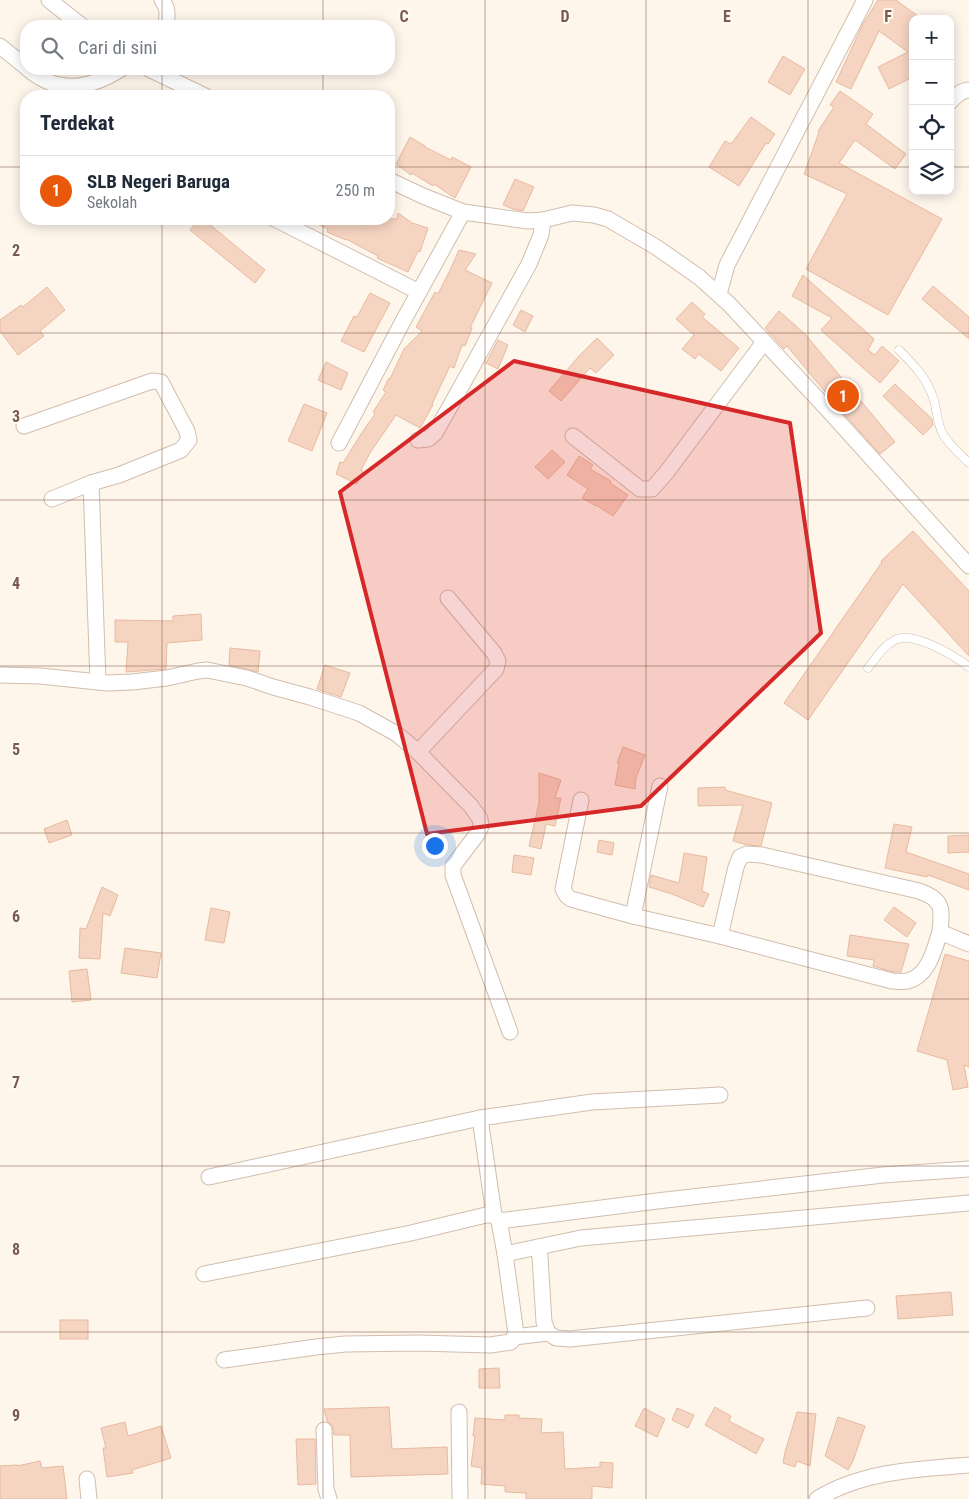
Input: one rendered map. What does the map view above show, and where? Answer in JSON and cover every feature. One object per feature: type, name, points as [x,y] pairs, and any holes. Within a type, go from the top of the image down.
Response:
[{"type":"street","points":[[49,0],[74,20]]},
{"type":"street","points":[[162,0],[168,13],[167,20]]},
{"type":"street","points":[[719,294],[727,265],[865,0]]},
{"type":"street","points":[[0,46],[20,62]]},
{"type":"street","points":[[38,75],[53,84],[67,86],[87,85],[111,75]]},
{"type":"street","points":[[165,75],[193,90]]},
{"type":"street","points":[[954,97],[969,90]]},
{"type":"street","points":[[395,183],[463,212],[528,221],[544,220],[572,213],[594,215],[608,219],[656,246],[719,294],[828,410],[969,566]]},
{"type":"street","points":[[339,443],[463,212]]},
{"type":"street","points":[[418,440],[428,439],[435,433],[529,264],[541,235],[544,220]]},
{"type":"street","points":[[287,225],[419,292]]},
{"type":"street","points":[[573,436],[640,489],[652,489],[764,342]]},
{"type":"street","points":[[24,426],[152,381],[161,382],[187,430],[189,440],[181,450],[52,499]]},
{"type":"street","points":[[91,483],[98,682]]},
{"type":"street","points":[[418,752],[496,669],[498,661],[494,652],[448,598]]},
{"type":"street","points":[[0,675],[40,676],[98,682],[132,682],[167,678],[198,671],[221,672],[247,678],[359,713],[397,734],[418,752],[471,806],[480,819],[481,826],[478,833],[453,866],[453,875],[510,1032]]},
{"type":"street","points":[[633,916],[660,786]]},
{"type":"street","points":[[581,800],[564,882],[564,892],[571,899],[892,980],[907,981],[918,976],[926,968],[940,932],[942,912],[937,900],[919,891],[762,855],[747,854],[740,858],[736,867],[720,936]]},
{"type":"street","points":[[940,932],[969,944]]},
{"type":"street","points":[[208,1177],[480,1118],[592,1102],[720,1095]]},
{"type":"street","points":[[224,1360],[326,1346],[418,1343],[490,1344],[511,1342],[516,1334],[505,1254],[480,1118]]},
{"type":"street","points":[[204,1274],[411,1233],[486,1215],[497,1218],[884,1175],[969,1169]]},
{"type":"street","points":[[505,1254],[581,1238],[969,1203]]},
{"type":"street","points":[[538,1247],[544,1322],[548,1333],[556,1338],[570,1339],[867,1308]]},
{"type":"street","points":[[514,1337],[548,1333]]},
{"type":"street","points":[[459,1412],[460,1499]]},
{"type":"street","points":[[324,1430],[326,1489],[329,1499]]},
{"type":"street","points":[[817,1499],[851,1482],[878,1476],[969,1465]]},
{"type":"street","points":[[87,1479],[89,1499]]},
{"type":"lane","points":[[899,350],[926,381],[934,399],[942,433],[969,462]]},
{"type":"lane","points":[[868,668],[882,649],[896,638],[918,639],[952,655],[969,667]]},
{"type":"highlighted area","points":[[514,361],[790,423],[821,633],[641,806],[427,834],[340,492]]},
{"type":"building","points":[[878,0],[896,0],[917,15],[909,15],[909,79],[889,89],[878,67],[908,52],[879,31],[851,89],[836,82],[863,24]]},
{"type":"building","points":[[783,56],[805,69],[790,95],[768,82]]},
{"type":"building","points":[[840,91],[873,114],[866,124],[906,154],[895,169],[855,140],[839,163],[942,219],[888,315],[806,269],[847,194],[804,174],[818,131],[834,107],[830,105]]},
{"type":"building","points":[[751,117],[775,134],[768,144],[766,143],[739,186],[709,167],[725,141],[731,144]]},
{"type":"building","points":[[410,137],[451,160],[452,157],[471,167],[455,198],[434,184],[433,186],[412,173],[411,175],[396,164]]},
{"type":"building","points":[[515,179],[534,187],[523,211],[503,205]]},
{"type":"building","points":[[398,213],[412,223],[428,228],[420,252],[418,251],[408,272],[377,258],[378,256],[346,239],[327,232],[328,229],[320,225],[395,225],[395,219],[397,219]]},
{"type":"building","points":[[194,225],[210,225],[265,270],[255,283],[190,230]]},
{"type":"building","points":[[459,250],[476,254],[465,270],[492,283],[470,328],[472,328],[465,346],[462,345],[454,368],[450,366],[433,405],[420,428],[396,415],[370,453],[361,470],[363,471],[357,484],[336,474],[340,462],[343,463],[375,414],[373,412],[386,392],[383,390],[404,349],[422,331],[416,327],[435,292],[438,294]]},
{"type":"building","points":[[803,275],[874,339],[868,350],[875,355],[882,346],[899,361],[880,383],[821,330],[832,318],[792,296]]},
{"type":"building","points":[[933,286],[969,317],[969,339],[922,299]]},
{"type":"building","points":[[47,287],[65,310],[40,331],[44,336],[18,355],[0,331],[0,320],[21,305],[23,307]]},
{"type":"building","points":[[370,293],[390,303],[364,352],[341,341],[354,316],[357,317]]},
{"type":"building","points":[[692,302],[705,314],[702,317],[739,348],[721,371],[699,354],[695,359],[682,349],[694,335],[676,319]]},
{"type":"building","points":[[521,310],[533,316],[525,332],[513,325]]},
{"type":"building","points":[[779,311],[805,334],[895,442],[880,454],[787,346],[784,349],[765,328]]},
{"type":"building","points":[[597,338],[614,355],[596,373],[590,368],[561,401],[549,391]]},
{"type":"building","points":[[498,340],[508,345],[498,369],[486,363]]},
{"type":"building","points":[[326,362],[348,373],[341,390],[318,380]]},
{"type":"building","points":[[895,384],[932,419],[933,425],[923,435],[883,396]]},
{"type":"building","points":[[304,404],[327,413],[312,451],[288,441]]},
{"type":"building","points":[[552,450],[565,462],[548,479],[535,467]]},
{"type":"building","points":[[579,456],[593,465],[590,469],[611,481],[610,483],[628,495],[613,516],[582,498],[588,489],[567,475]]},
{"type":"building","points":[[913,531],[969,591],[969,656],[903,584],[808,720],[784,703],[881,561]]},
{"type":"building","points":[[201,614],[202,640],[167,643],[166,669],[126,672],[128,642],[115,642],[115,620],[173,621],[173,616]]},
{"type":"building","points":[[230,648],[260,651],[258,672],[229,665]]},
{"type":"building","points":[[325,665],[350,673],[341,697],[317,689]]},
{"type":"building","points":[[623,747],[645,755],[636,778],[635,789],[615,785],[619,763],[617,763]]},
{"type":"building","points":[[539,773],[561,780],[555,798],[561,798],[555,826],[546,824],[541,849],[529,846],[539,803]]},
{"type":"building","points":[[725,787],[725,790],[772,803],[761,846],[733,841],[743,805],[698,806],[698,788]]},
{"type":"building","points":[[67,820],[72,835],[49,843],[44,829]]},
{"type":"building","points":[[894,824],[912,827],[906,852],[969,874],[969,890],[928,875],[927,877],[885,868]]},
{"type":"building","points":[[969,835],[969,852],[948,853],[948,836]]},
{"type":"building","points":[[599,840],[614,843],[612,855],[597,852]]},
{"type":"building","points":[[684,853],[707,857],[702,891],[709,894],[703,907],[649,887],[651,875],[679,883]]},
{"type":"building","points":[[514,855],[534,858],[531,875],[512,872]]},
{"type":"building","points":[[102,887],[118,895],[110,916],[103,913],[100,959],[79,958],[80,928],[86,929]]},
{"type":"building","points":[[894,907],[916,923],[907,937],[884,920]]},
{"type":"building","points":[[211,908],[230,912],[224,943],[205,940]]},
{"type":"building","points":[[850,935],[909,944],[901,972],[893,972],[873,966],[874,960],[847,956]]},
{"type":"building","points":[[125,948],[161,953],[157,978],[121,973]]},
{"type":"building","points":[[945,954],[969,961],[969,1067],[964,1065],[968,1087],[953,1090],[947,1060],[917,1051]]},
{"type":"building","points":[[87,969],[91,1000],[72,1002],[69,971]]},
{"type":"building","points":[[951,1292],[953,1315],[898,1319],[896,1296]]},
{"type":"building","points":[[60,1320],[88,1320],[88,1339],[60,1339]]},
{"type":"building","points":[[499,1368],[500,1388],[479,1388],[479,1369]]},
{"type":"building","points":[[389,1407],[392,1449],[447,1447],[448,1474],[351,1477],[350,1435],[334,1435],[332,1425],[327,1421],[324,1409]]},
{"type":"building","points":[[715,1407],[731,1416],[729,1421],[764,1439],[756,1454],[705,1425]]},
{"type":"building","points":[[644,1408],[665,1419],[657,1437],[635,1426]]},
{"type":"building","points":[[677,1408],[694,1415],[688,1428],[672,1420]]},
{"type":"building","points":[[797,1412],[816,1414],[810,1466],[797,1461],[795,1467],[783,1463]]},
{"type":"building","points":[[505,1415],[519,1415],[519,1418],[542,1419],[541,1433],[563,1432],[565,1469],[600,1467],[600,1462],[613,1463],[612,1488],[592,1486],[592,1499],[526,1499],[526,1493],[505,1492],[505,1486],[481,1484],[482,1468],[471,1466],[475,1418],[505,1420]]},
{"type":"building","points":[[838,1417],[865,1426],[848,1470],[825,1456]]},
{"type":"building","points":[[125,1422],[128,1436],[161,1426],[171,1458],[132,1470],[133,1473],[107,1477],[103,1448],[106,1448],[101,1428]]},
{"type":"building","points":[[296,1439],[315,1439],[316,1484],[298,1485]]},
{"type":"building","points":[[40,1461],[42,1468],[63,1466],[67,1499],[0,1499],[0,1466],[17,1466]]},
{"type":"place","name":"SLB Negeri Baruga","points":[[843,396]]}]
